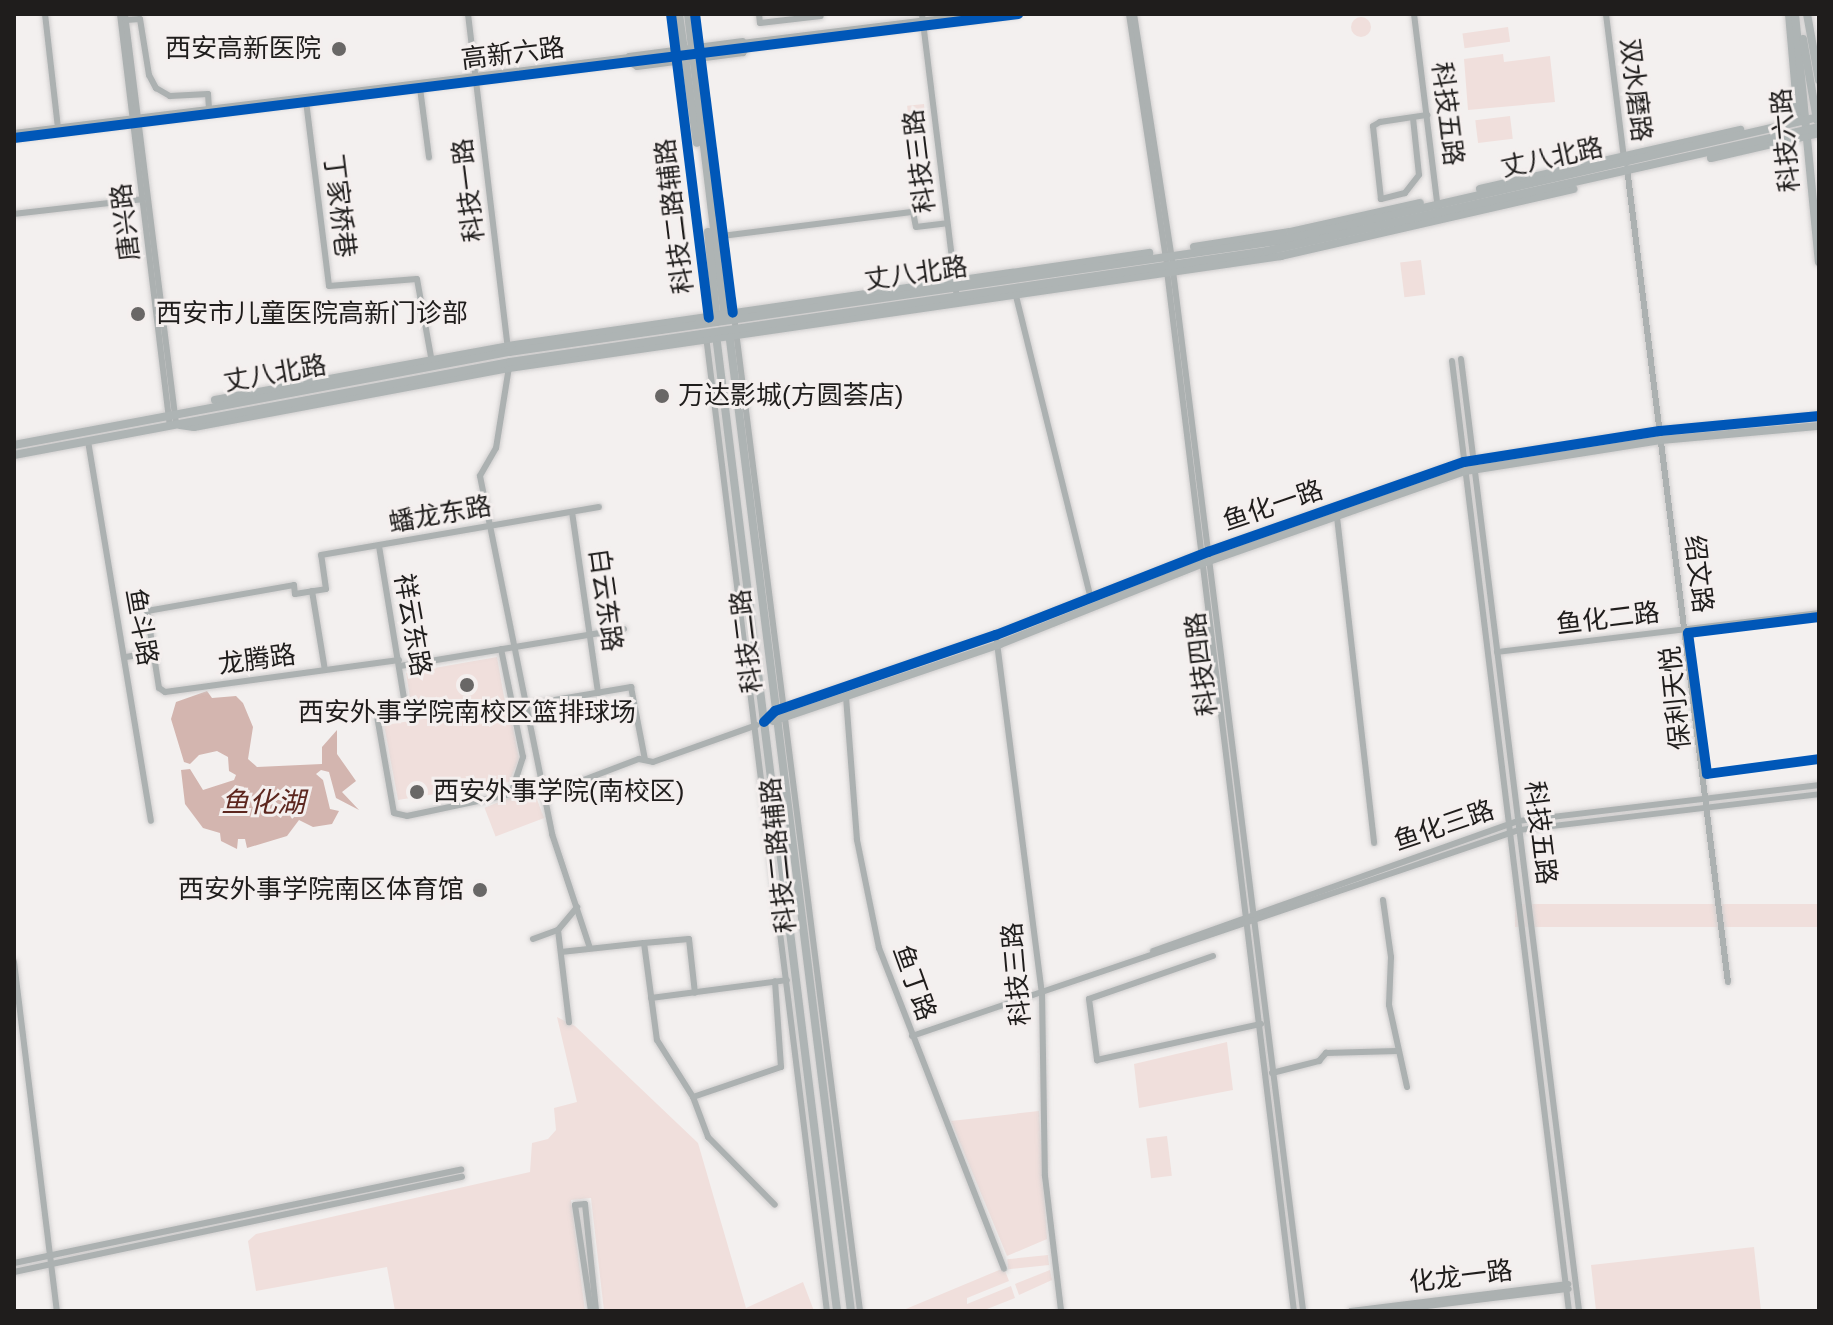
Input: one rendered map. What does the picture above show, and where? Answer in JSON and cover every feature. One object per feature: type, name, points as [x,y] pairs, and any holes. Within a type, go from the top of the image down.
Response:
[{"type":"main road","name":"科技二路","points":[[679,14],[688,52],[714,237],[760,724],[837,1311]]},
{"type":"main road","name":"科技二路","points":[[688,14],[688,52],[722,326],[781,714],[851,1311]]},
{"type":"main road","points":[[1795,14],[1803,117]]},
{"type":"main road","name":"科技六路","points":[[1795,14],[1818,121]]},
{"type":"main road","points":[[1807,14],[1819,80]]},
{"type":"main road","name":"丈八北路","points":[[1626,167],[1803,117],[1818,121]]},
{"type":"main road","name":"科技六路","points":[[1803,117],[1819,262]]},
{"type":"main road","name":"丈八北路","points":[[956,292],[1015,292],[1284,240],[1626,167],[1803,134],[1818,121]]},
{"type":"main road","points":[[1169,261],[1281,256],[1438,209],[1626,167]]},
{"type":"main road","name":"丈八北路","points":[[14,445],[509,349],[722,326],[1169,261]]},
{"type":"main road","points":[[722,326],[956,292]]},
{"type":"main road","name":"丈八北路","points":[[14,455],[722,326]]},
{"type":"main road","name":"鱼化一路","points":[[760,724],[781,714],[998,640],[1091,598],[1469,466],[1661,436],[1819,416]]},
{"type":"main road","name":"鱼化一路","points":[[1661,436],[1819,426]]},
{"type":"main road","name":"鱼化一路","points":[[781,714],[846,697],[1206,558],[1337,517],[1469,466]]},
{"type":"street","points":[[45,14],[58,128]]},
{"type":"street","name":"科技一路","points":[[468,14],[510,365],[496,448],[480,476],[544,795],[590,948]]},
{"type":"street","points":[[759,14],[760,23],[821,15],[824,35]]},
{"type":"street","points":[[688,52],[737,39],[747,45],[976,14]]},
{"type":"street","points":[[923,20],[1018,14]]},
{"type":"street","name":"科技四路","points":[[1132,14],[1169,261],[1250,918],[1294,1311]]},
{"type":"street","name":"科技五路","points":[[1414,14],[1438,209]]},
{"type":"street","name":"双水磨路","points":[[1606,14],[1626,167]]},
{"type":"street","points":[[124,16],[140,19],[149,75],[156,88],[170,96],[208,94],[209,108]]},
{"type":"street","name":"唐兴路","points":[[124,16],[173,425]]},
{"type":"street","name":"科技三路","points":[[923,20],[956,292]]},
{"type":"street","points":[[688,52],[743,53],[747,45]]},
{"type":"street","name":"高新六路","points":[[14,135],[688,52]]},
{"type":"street","name":"高新六路","points":[[14,135],[209,108],[420,88],[476,79]]},
{"type":"street","points":[[420,88],[429,157]]},
{"type":"street","name":"丁家桥巷","points":[[306,100],[329,286],[417,279],[432,362]]},
{"type":"street","points":[[1413,118],[1419,175],[1405,193],[1381,199],[1373,126],[1427,115]]},
{"type":"street","name":"唐兴路","points":[[136,120],[143,199],[172,412]]},
{"type":"street","name":"绍文路","points":[[1626,167],[1728,982]]},
{"type":"street","points":[[14,214],[143,199]]},
{"type":"street","points":[[714,237],[913,212],[916,227],[947,223]]},
{"type":"street","points":[[1015,292],[1091,598]]},
{"type":"street","name":"科技五路","points":[[1461,359],[1468,415],[1469,466],[1503,779],[1569,1311]]},
{"type":"street","name":"科技五路","points":[[1452,361],[1458,416],[1469,466],[1497,652],[1579,1311]]},
{"type":"street","points":[[1458,416],[1468,415]]},
{"type":"street","name":"鱼斗路","points":[[88,441],[151,821]]},
{"type":"street","name":"蟠龙东路","points":[[312,591],[326,589],[321,555],[599,507]]},
{"type":"street","name":"白云东路","points":[[572,512],[593,634],[589,643],[598,693]]},
{"type":"street","points":[[1337,517],[1374,843]]},
{"type":"street","name":"祥云东路","points":[[379,546],[406,710],[377,716],[394,813],[407,816],[511,794],[523,757],[501,649]]},
{"type":"street","points":[[126,657],[153,652],[147,611],[294,585],[295,594],[312,591],[325,670]]},
{"type":"street","name":"鱼化二路","points":[[1497,652],[1819,613]]},
{"type":"street","name":"龙腾路","points":[[153,652],[159,688],[170,693],[325,670],[514,648],[624,629]]},
{"type":"street","name":"科技三路","points":[[998,640],[1042,992],[1045,1176],[1061,1311]]},
{"type":"street","points":[[525,705],[631,687],[645,760]]},
{"type":"street","name":"鱼丁路","points":[[846,697],[866,896],[887,971],[1004,1268]]},
{"type":"street","name":"科技二路辅路","points":[[781,714],[860,1311]]},
{"type":"street","points":[[544,795],[760,724]]},
{"type":"street","name":"科技二路辅路","points":[[760,724],[827,1311]]},
{"type":"street","points":[[1503,779],[1513,778]]},
{"type":"street","name":"鱼化三路","points":[[1250,918],[1519,830],[1819,785]]},
{"type":"street","name":"鱼化三路","points":[[912,1036],[1143,957],[1518,821],[1819,794]]},
{"type":"street","points":[[1516,881],[1526,880]]},
{"type":"street","points":[[1383,900],[1397,1051],[1407,1087]]},
{"type":"street","points":[[533,939],[558,930],[577,907]]},
{"type":"street","name":"科技四路","points":[[1250,918],[1303,1311]]},
{"type":"street","points":[[558,930],[569,1022]]},
{"type":"street","points":[[561,952],[689,939],[695,993]]},
{"type":"street","points":[[644,943],[657,1040],[693,1097],[708,1137],[775,1205]]},
{"type":"street","points":[[1213,956],[1089,999],[1097,1060],[1261,1024]]},
{"type":"street","points":[[14,962],[57,1311]]},
{"type":"street","points":[[651,998],[787,980]]},
{"type":"street","points":[[693,1097],[781,1067],[775,981]]},
{"type":"street","points":[[1272,1073],[1319,1061],[1326,1053],[1397,1051]]},
{"type":"street","points":[[14,1272],[50,1260],[462,1174]]},
{"type":"street","points":[[585,1204],[594,1311],[575,1205],[585,1204]]},
{"type":"street","points":[[14,1263],[50,1260]]},
{"type":"street","name":"化龙一路","points":[[1351,1311],[1576,1286]]},
{"type":"street","name":"化龙一路","points":[[1386,1311],[1566,1287]]},
{"type":"street","points":[[1292,1297],[1301,1296]]},
{"type":"shaded area","points":[[1361,17],[1368,20],[1371,27],[1368,34],[1361,37],[1354,34],[1351,27],[1354,20]]},
{"type":"shaded area","points":[[1508,27],[1510,42],[1465,48],[1462,33]]},
{"type":"shaded area","points":[[1503,54],[1504,62],[1550,56],[1555,102],[1468,110],[1464,59]]},
{"type":"shaded area","points":[[924,104],[927,135],[910,137],[907,106]]},
{"type":"shaded area","points":[[1510,116],[1513,139],[1478,143],[1475,120]]},
{"type":"shaded area","points":[[1421,260],[1425,295],[1404,297],[1400,263]]},
{"type":"shaded area","name":"西安外事学院南校区篮排球场","points":[[497,657],[505,702],[437,714],[435,703],[436,713],[413,717],[406,673]]},
{"type":"shaded area","points":[[509,706],[519,759],[509,782],[398,800],[384,725]]},
{"type":"shaded area","points":[[533,789],[544,818],[496,837],[484,808]]},
{"type":"shaded area","points":[[1515,904],[1819,904],[1819,927],[1515,927]]},
{"type":"shaded area","points":[[557,1017],[575,1026],[698,1143],[746,1308],[803,1282],[814,1311],[604,1311],[591,1198],[571,1200],[585,1311],[395,1311],[387,1267],[256,1291],[248,1241],[256,1234],[530,1172],[532,1143],[548,1139],[556,1130],[554,1108],[577,1102]]},
{"type":"shaded area","points":[[1227,1042],[1233,1090],[1139,1108],[1134,1064]]},
{"type":"shaded area","points":[[1039,1111],[1047,1239],[1007,1256],[951,1121]]},
{"type":"shaded area","points":[[1167,1136],[1172,1176],[1151,1178],[1146,1139]]},
{"type":"shaded area","points":[[1754,1247],[1761,1311],[1596,1311],[1591,1265]]},
{"type":"shaded area","points":[[1048,1255],[1049,1265],[1008,1269],[1007,1259]]},
{"type":"shaded area","points":[[1004,1268],[1009,1281],[967,1298],[967,1304],[1011,1286],[1015,1298],[982,1311],[901,1311]]},
{"type":"shaded area","points":[[1050,1270],[1052,1280],[1019,1295],[1015,1284]]},
{"type":"water","name":"鱼化湖","points":[[207,691],[212,698],[236,696],[243,703],[253,727],[248,759],[257,767],[322,764],[322,747],[337,730],[337,754],[356,781],[342,792],[359,810],[336,798],[329,772],[321,770],[316,774],[323,780],[330,809],[339,811],[332,824],[313,827],[299,820],[287,836],[247,848],[245,839],[238,839],[237,849],[221,841],[220,833],[203,828],[185,804],[181,770],[190,769],[203,790],[234,780],[236,775],[229,771],[228,757],[217,751],[199,755],[190,764],[184,762],[171,719],[176,702]]},
{"type":"cycle path","points":[[671,14],[709,318]]},
{"type":"cycle path","points":[[695,14],[733,313]]},
{"type":"cycle path","points":[[14,138],[1018,14]]},
{"type":"cycle path","points":[[764,722],[775,711],[996,635],[1208,552],[1464,462],[1660,431],[1819,416]]},
{"type":"cycle path","name":"保利天悦","points":[[1819,617],[1688,633],[1707,774],[1819,759]]},
{"type":"place","name":"西安高新医院","points":[[339,49]]},
{"type":"place","name":"西安市儿童医院高新门诊部","points":[[138,314]]},
{"type":"place","name":"万达影城(方圆荟店)","points":[[662,396]]},
{"type":"place","name":"西安外事学院南校区篮排球场","points":[[467,685]]},
{"type":"place","name":"西安外事学院(南校区)","points":[[417,792]]},
{"type":"place","name":"西安外事学院南区体育馆","points":[[480,890]]}]
